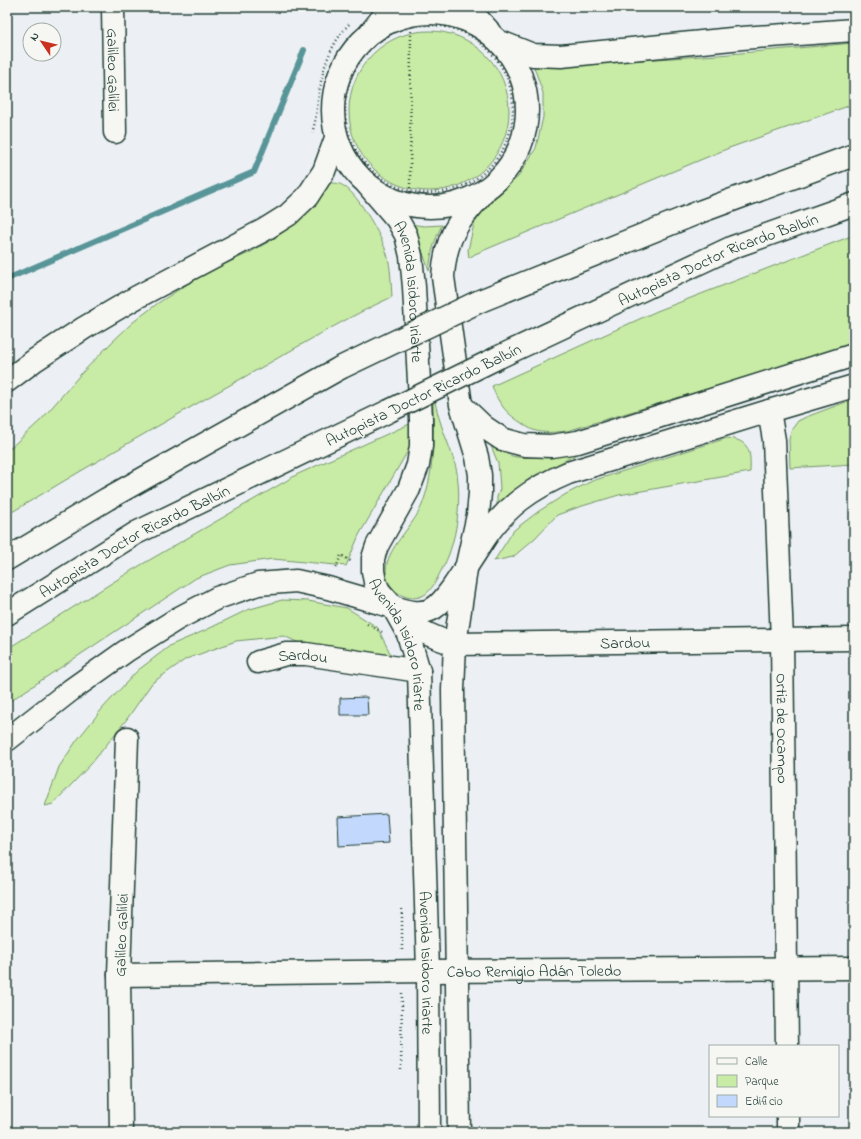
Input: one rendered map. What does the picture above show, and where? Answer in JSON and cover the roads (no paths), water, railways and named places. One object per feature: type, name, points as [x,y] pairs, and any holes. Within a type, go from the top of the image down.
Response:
[{"type":"main road","name":"Galileo Galilei","points":[[113,7],[115,132]]},
{"type":"main road","points":[[366,184],[393,201],[424,208],[455,205],[484,192],[505,173],[517,155],[528,122],[527,93],[519,67],[495,37],[467,7]]},
{"type":"main road","points":[[7,381],[41,356],[84,328],[130,301],[264,230],[288,215],[307,197],[324,171],[336,138],[332,109],[337,80],[350,54],[370,33],[383,9]]},
{"type":"main road","points":[[370,33],[392,20],[416,13],[441,12],[466,18],[495,37],[533,55],[561,56],[742,38],[854,30]]},
{"type":"main road","name":"Avenida Isidoro Iriarte","points":[[336,138],[348,164],[397,219],[406,235],[411,256],[414,287],[422,418],[421,446],[418,465],[409,489],[377,546],[373,558],[372,571],[379,591],[398,614],[408,634],[420,680],[428,971],[429,1132]]},
{"type":"main road","points":[[7,560],[107,499],[340,368],[480,301],[702,211],[854,155]]},
{"type":"main road","name":"Avenida Isidoro Iriarte","points":[[460,1132],[453,690],[455,644],[466,569],[478,516],[480,475],[477,457],[461,405],[443,277],[444,263],[448,247],[458,224],[484,192]]},
{"type":"main road","name":"Autopista Doctor Ricardo Balbín","points":[[7,614],[136,533],[499,357],[733,247],[854,204]]},
{"type":"main road","points":[[461,405],[484,427],[502,438],[524,445],[551,446],[578,442],[854,355]]},
{"type":"main road","points":[[7,740],[71,690],[126,651],[177,619],[217,598],[258,584],[296,581],[328,588],[398,614],[427,611],[436,607],[444,600],[484,540],[507,511],[532,491],[552,480],[568,473],[854,386]]},
{"type":"main road","name":"Ortiz de Ocampo","points":[[769,411],[774,440],[782,640],[787,1045]]},
{"type":"main road","name":"Sardou","points":[[398,614],[429,635],[445,642],[455,644],[854,639]]},
{"type":"main road","name":"Sardou","points":[[258,662],[286,654],[306,654],[420,680],[453,690]]},
{"type":"main road","name":"Galileo Galilei","points":[[122,1132],[118,975],[127,738]]},
{"type":"main road","name":"Cabo Remigio Adán Toledo","points":[[118,975],[854,968]]},
{"type":"main road","points":[[788,1117],[788,1132]]},
{"type":"waterway","points":[[7,279],[254,172],[304,50]]}]
